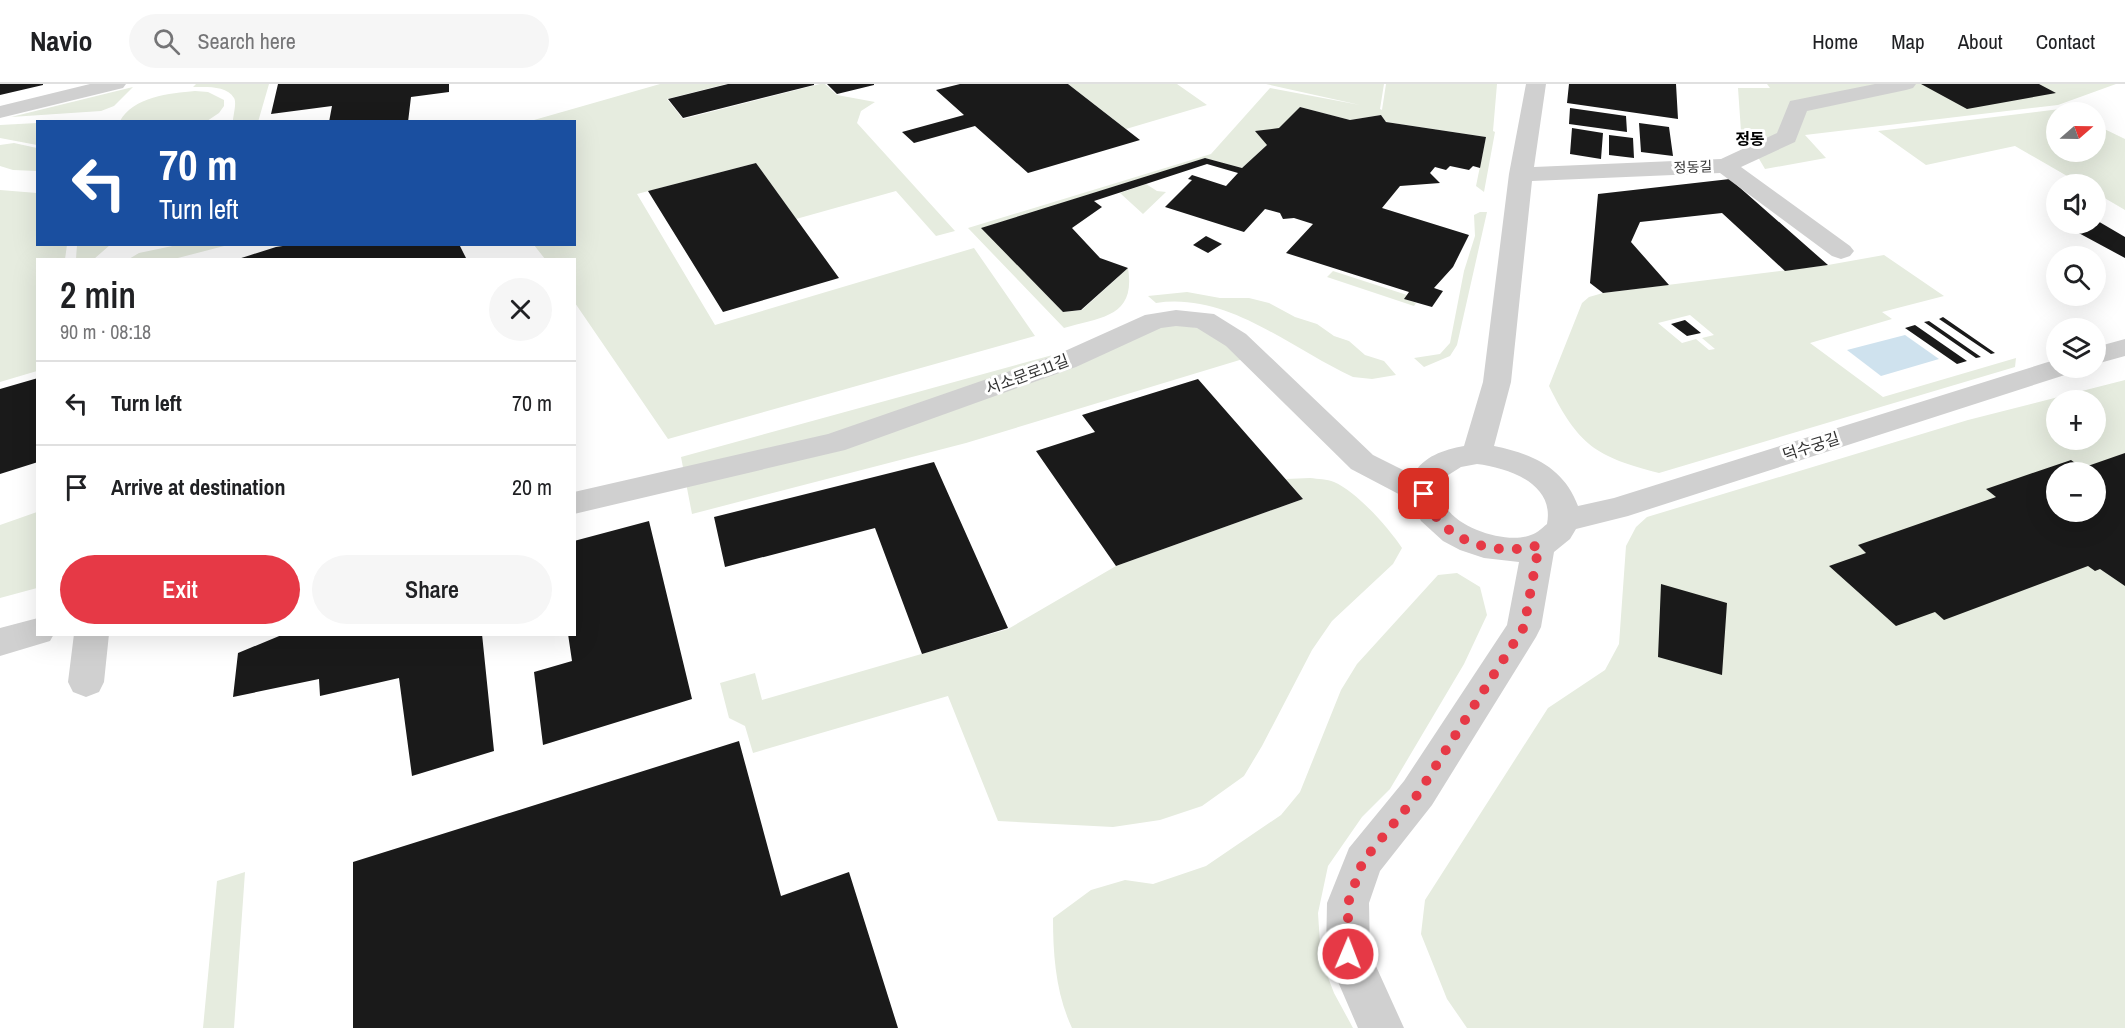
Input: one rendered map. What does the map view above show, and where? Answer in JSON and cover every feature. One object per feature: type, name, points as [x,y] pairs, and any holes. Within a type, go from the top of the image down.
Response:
[{"type":"street","points":[[0,112],[116,84]]},
{"type":"street","points":[[1477,454],[1497,382],[1521,174],[1536,84]]},
{"type":"street","name":"정동길","points":[[1521,174],[1725,166],[1787,137],[1798,106],[1906,84]]},
{"type":"street","points":[[1725,166],[1840,251]]},
{"type":"street","name":"서소문로11길","points":[[576,503],[834,443],[1066,361],[1155,321],[1176,318],[1204,320],[1236,340],[1362,462],[1424,494]]},
{"type":"street","points":[[2106,353],[2125,347]]},
{"type":"street","name":"덕수궁길","points":[[1551,533],[1617,508],[2046,372]]},
{"type":"street","points":[[1382,1028],[1348,954],[1348,903],[1363,861],[1418,794],[1524,627],[1551,533],[1564,508],[1559,495],[1548,481],[1534,470],[1516,461],[1497,456],[1460,455],[1437,466],[1424,483],[1424,494],[1428,507],[1437,520],[1469,541],[1506,550],[1524,549],[1551,533]]},
{"type":"street","points":[[0,642],[36,632]]},
{"type":"street","points":[[86,682],[92,636]]},
{"type":"shaded area","points":[[196,84],[269,84],[259,120],[233,120],[235,103],[231,94],[221,89],[193,87]]},
{"type":"shaded area","points":[[660,84],[726,84],[667,99],[683,119],[820,84],[825,84],[837,95],[875,102],[861,111],[857,123],[955,231],[936,236],[896,191],[796,219],[756,163],[637,194],[715,325],[974,248],[1035,336],[668,439],[576,304],[576,258],[544,258],[535,246],[576,246],[576,120],[534,120]]},
{"type":"shaded area","points":[[1068,84],[1177,84],[1207,105],[1126,129]]},
{"type":"shaded area","points":[[1266,84],[1384,84],[1380,109],[1382,110],[1386,84],[1497,84],[1493,131],[1495,132],[1484,192],[1476,186],[1486,137],[1386,122],[1381,115],[1350,120],[1300,107],[1267,145],[1242,168],[1205,158],[982,228],[1063,312],[1082,310],[1128,268],[1127,296],[1121,306],[1103,317],[1064,328],[968,228],[1211,154],[1270,88],[1360,105]]},
{"type":"shaded area","points":[[1767,84],[2116,84],[2066,102],[2046,102],[2046,106],[1805,135],[1826,158],[1765,169],[1755,152],[1742,146],[1738,88],[1770,88]]},
{"type":"shaded area","points":[[133,87],[114,106],[101,111],[11,117]]},
{"type":"shaded area","points":[[208,92],[224,100],[224,106],[219,113],[208,120],[121,120],[134,106],[143,101],[175,93]]},
{"type":"shaded area","points":[[2046,111],[2046,162],[2106,162],[2106,130],[2125,139],[2125,210],[2106,199],[2106,174],[2064,174],[2015,146],[1926,165],[1878,131]]},
{"type":"shaded area","points":[[36,123],[36,145],[0,138],[0,125]]},
{"type":"shaded area","points":[[14,143],[36,148],[36,171],[13,170],[0,166],[0,145]]},
{"type":"shaded area","points":[[1146,184],[1157,191],[1166,192],[1143,214],[1120,193]]},
{"type":"shaded area","points":[[0,190],[36,193],[36,246],[67,246],[65,258],[36,258],[36,371],[0,382]]},
{"type":"shaded area","points":[[1487,212],[1457,345],[1450,356],[1424,367],[1414,358],[1440,354],[1450,343],[1464,271],[1475,236],[1474,215]]},
{"type":"shaded area","points":[[77,246],[109,246],[95,258],[76,258]]},
{"type":"shaded area","points":[[172,246],[224,246],[178,258],[131,258],[139,253]]},
{"type":"shaded area","points":[[1884,255],[1944,296],[1882,312],[1892,319],[1810,343],[1883,397],[2016,358],[2015,367],[1659,473],[1619,461],[1591,446],[1570,422],[1549,386],[1582,303],[1589,297],[1603,293],[1828,265]],"holes":[[[1690,315],[1714,335],[1702,338],[1715,349],[1709,350],[1696,339],[1682,343],[1658,323]]]},
{"type":"shaded area","points":[[1333,271],[1407,295],[1405,299],[1416,303],[1414,306],[1327,277]]},
{"type":"shaded area","points":[[1187,292],[1220,298],[1249,298],[1269,303],[1295,317],[1317,324],[1334,336],[1349,341],[1365,355],[1384,361],[1396,375],[1372,379],[1353,377],[1258,325],[1233,314],[1208,306],[1183,302],[1156,303],[1148,296]]},
{"type":"shaded area","points":[[1179,324],[1211,331],[1243,359],[966,443],[692,514],[681,457],[1162,325]]},
{"type":"shaded area","points":[[2125,380],[2125,1028],[1467,1028],[1447,999],[1421,934],[1425,900],[1548,708],[1605,670],[1619,644],[1626,546],[1636,527],[1647,517],[1968,420],[2046,400],[2046,450],[2106,450],[2106,390],[2086,390]]},
{"type":"shaded area","points":[[1310,478],[1334,482],[1343,487],[1362,502],[1389,530],[1402,548],[1393,564],[1332,621],[1312,650],[1244,776],[1202,806],[1160,820],[1113,827],[998,821],[948,696],[753,753],[745,726],[729,718],[720,683],[755,673],[762,700],[1008,629],[1116,566],[1303,499],[1286,479]]},
{"type":"shaded area","points":[[36,512],[36,588],[0,598],[0,525]]},
{"type":"shaded area","points":[[1457,573],[1480,587],[1487,615],[1464,664],[1390,789],[1362,817],[1328,866],[1318,913],[1321,959],[1334,993],[1353,1028],[1072,1028],[1062,1002],[1056,975],[1053,918],[1091,890],[1125,880],[1153,884],[1206,866],[1281,815],[1300,792],[1341,690],[1357,664],[1438,575]]},
{"type":"shaded area","points":[[245,872],[234,1028],[203,1028],[217,881]]},
{"type":"water","points":[[1905,335],[1939,359],[1881,376],[1847,350]]},
{"type":"building","points":[[0,84],[43,84],[43,85],[0,95]]},
{"type":"building","points":[[278,84],[449,84],[449,92],[411,97],[408,120],[329,120],[332,106],[271,114]]},
{"type":"building","points":[[728,84],[814,85],[683,118],[668,99]]},
{"type":"building","points":[[827,84],[874,84],[874,85],[837,94]]},
{"type":"building","points":[[960,84],[1068,84],[1140,140],[1028,173],[975,126],[914,143],[902,132],[964,115],[936,90]]},
{"type":"building","points":[[1569,84],[1676,84],[1678,119],[1567,103]]},
{"type":"building","points":[[1921,84],[2039,84],[2056,93],[1967,109]]},
{"type":"building","points":[[1300,107],[1350,120],[1381,115],[1386,122],[1486,137],[1480,168],[1473,166],[1469,170],[1450,166],[1446,170],[1435,167],[1430,173],[1440,183],[1400,186],[1382,208],[1469,235],[1453,267],[1434,288],[1443,291],[1432,307],[1404,299],[1409,292],[1286,253],[1313,224],[1294,218],[1283,219],[1280,213],[1265,209],[1244,232],[1165,207],[1192,180],[1188,179],[1192,175],[1226,186],[1238,173],[1207,164],[1094,201],[1102,207],[1072,228],[1100,258],[1128,268],[1081,310],[1063,312],[981,228],[1205,158],[1242,168],[1267,145],[1255,131],[1279,128]]},
{"type":"building","points":[[1570,108],[1626,116],[1627,132],[1569,124]]},
{"type":"building","points":[[1639,123],[1669,127],[1673,156],[1641,152]]},
{"type":"building","points":[[1572,128],[1603,133],[1601,159],[1570,154]]},
{"type":"building","points":[[1609,135],[1633,138],[1634,158],[1609,155]]},
{"type":"building","points":[[756,163],[839,278],[723,312],[648,191]]},
{"type":"building","points":[[1730,179],[1828,265],[1785,271],[1722,213],[1640,222],[1631,242],[1669,285],[1603,293],[1590,283],[1598,194]]},
{"type":"building","points":[[2106,226],[2125,237],[2125,258],[2081,234],[2106,234]]},
{"type":"building","points":[[1206,236],[1222,244],[1208,253],[1193,245]]},
{"type":"building","points":[[460,246],[466,258],[241,258],[276,247]]},
{"type":"building","points":[[1943,317],[1995,353],[1991,354],[1939,319]]},
{"type":"building","points":[[1685,320],[1701,333],[1687,336],[1671,324]]},
{"type":"building","points":[[1929,321],[1981,357],[1976,358],[1924,322]]},
{"type":"building","points":[[1915,325],[1967,361],[1957,364],[1905,328]]},
{"type":"building","points":[[36,379],[36,463],[0,474],[0,389]]},
{"type":"building","points":[[1198,379],[1303,499],[1116,566],[1036,451],[1095,432],[1082,415]]},
{"type":"building","points":[[2125,453],[2125,586],[2100,569],[2095,571],[2088,566],[1944,620],[1935,612],[1896,626],[1829,566],[1866,553],[1858,545],[1996,497],[1986,489],[2046,469],[2046,522],[2106,522],[2106,462],[2099,462]]},
{"type":"building","points":[[934,462],[1008,628],[922,654],[875,528],[725,567],[714,517]]},
{"type":"building","points":[[649,521],[692,699],[543,745],[534,672],[572,661],[568,636],[576,636],[576,540]]},
{"type":"building","points":[[1661,584],[1727,603],[1722,675],[1658,657]]},
{"type":"building","points":[[279,636],[482,636],[494,751],[412,776],[399,678],[320,696],[319,679],[233,697],[238,653]]},
{"type":"building","points":[[739,741],[781,896],[849,872],[898,1028],[353,1028],[353,862]]},
{"type":"district","name":"정동","points":[[1750,139]]},
{"type":"route","points":[[1348,954],[1348,903],[1363,861],[1418,794],[1524,627],[1539,545],[1506,550],[1469,541],[1437,520],[1428,507],[1424,494]]}]
